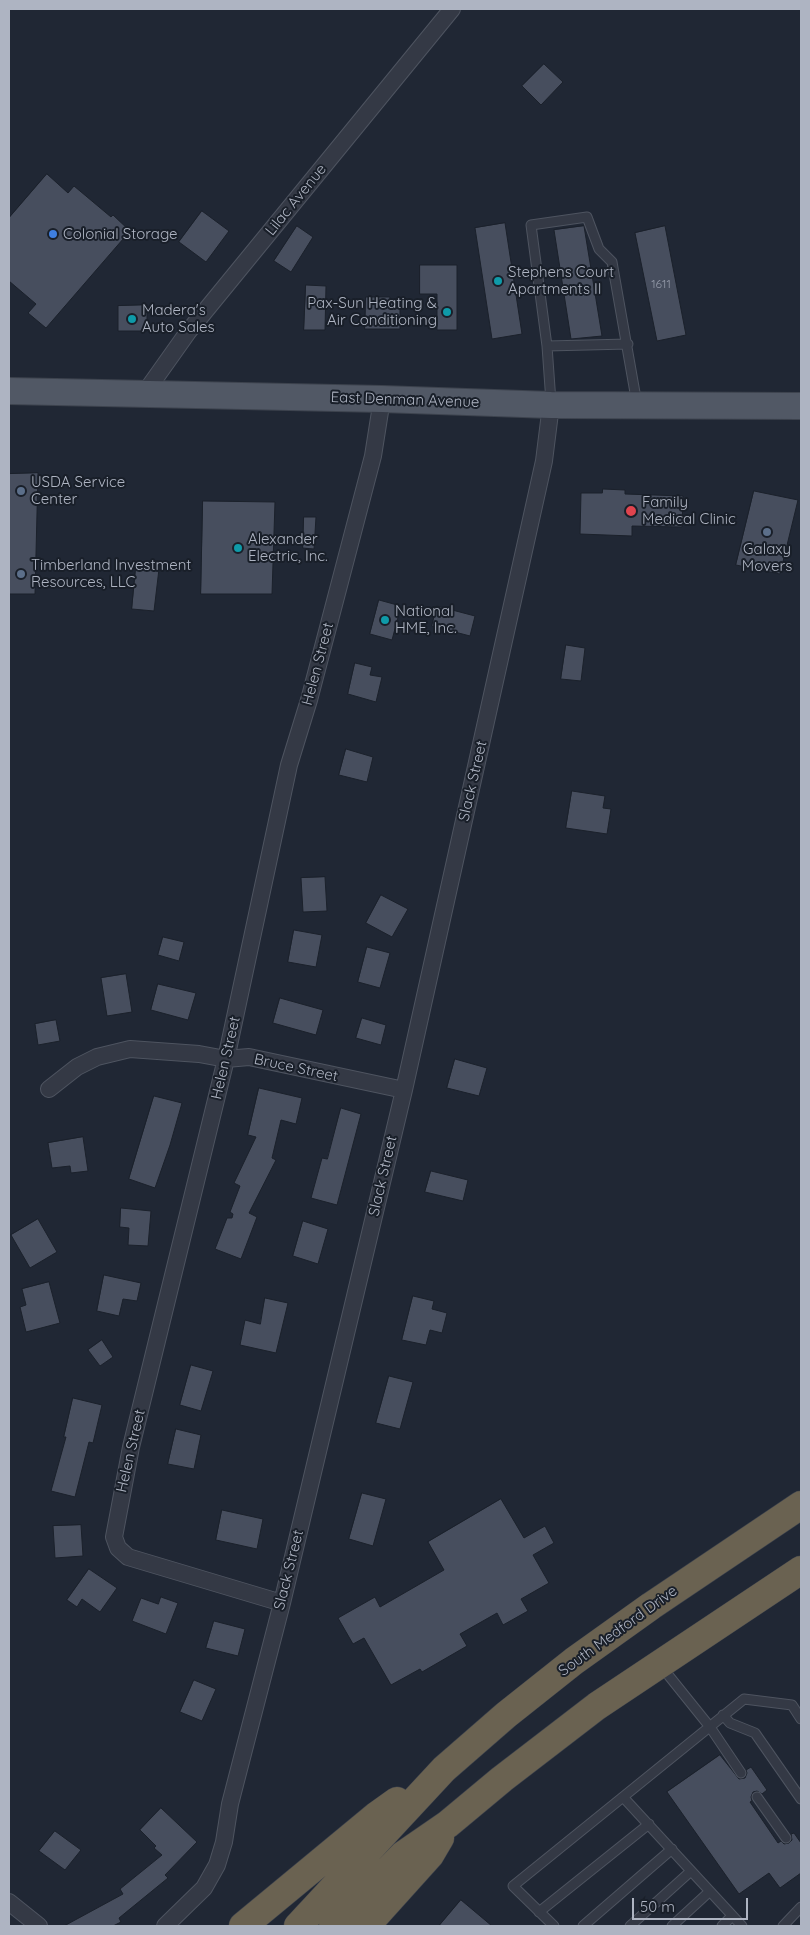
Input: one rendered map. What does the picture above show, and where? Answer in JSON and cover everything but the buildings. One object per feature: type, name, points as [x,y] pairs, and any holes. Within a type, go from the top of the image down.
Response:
[{"type":"highway","name":"South Medford Drive","points":[[444,1769],[506,1715],[574,1661],[651,1606],[801,1505]]},
{"type":"highway","points":[[333,1926],[404,1855],[448,1824],[502,1778],[597,1706],[801,1570]]},
{"type":"highway","points":[[243,1926],[376,1816],[444,1769]]},
{"type":"highway","points":[[298,1926],[444,1769]]},
{"type":"highway","points":[[366,1926],[430,1855],[448,1824]]},
{"type":"main road","name":"East Denman Avenue","points":[[9,391],[382,399],[551,405],[801,406]]},
{"type":"street","name":"Lilac Avenue","points":[[144,394],[188,332],[452,9]]},
{"type":"street","name":"Helen Street","points":[[282,1603],[128,1557],[118,1548],[114,1537],[131,1447],[226,1059],[288,765],[309,700],[373,456],[382,399]]},
{"type":"street","name":"Slack Street","points":[[165,1926],[204,1888],[217,1865],[224,1842],[230,1804],[282,1603],[404,1090],[544,461],[551,405]]},
{"type":"street","name":"Bruce Street","points":[[49,1089],[77,1067],[97,1057],[130,1050],[199,1054],[226,1059],[249,1057],[404,1090]]},
{"type":"street","points":[[9,1902],[39,1926]]},
{"type":"lane","points":[[551,405],[547,346],[531,225],[587,217],[599,249],[612,262],[628,344],[637,405]]},
{"type":"lane","points":[[547,346],[628,344]]},
{"type":"lane","points":[[659,1664],[710,1727],[741,1773]]},
{"type":"lane","points":[[554,1926],[513,1886],[744,1699],[792,1706],[801,1719]]},
{"type":"lane","points":[[723,1715],[730,1724],[755,1733],[801,1799]]},
{"type":"lane","points":[[623,1797],[742,1926]]},
{"type":"lane","points":[[758,1797],[786,1838]]},
{"type":"lane","points":[[539,1912],[648,1824]]},
{"type":"lane","points":[[583,1926],[672,1849]]},
{"type":"lane","points":[[630,1926],[691,1871]]},
{"type":"lane","points":[[672,1926],[710,1892]]},
{"type":"lane","points":[[784,1926],[801,1907]]},
{"type":"lane","points":[[722,1926],[732,1916]]},
{"type":"place","name":"Colonial Storage","points":[[53,234]]},
{"type":"place","name":"Stephens Court Apartments II","points":[[498,281]]},
{"type":"place","name":"Pax-Sun Heating & Air Conditioning","points":[[447,312]]},
{"type":"place","name":"Madera's Auto Sales","points":[[132,319]]},
{"type":"place","name":"USDA Service Center","points":[[21,491]]},
{"type":"place","name":"Family Medical Clinic","points":[[631,511]]},
{"type":"place","name":"Galaxy Movers","points":[[767,532]]},
{"type":"place","name":"Alexander Electric, Inc.","points":[[238,548]]},
{"type":"place","name":"Timberland Investment Resources, LLC","points":[[21,574]]},
{"type":"place","name":"National HME, Inc.","points":[[385,620]]}]
